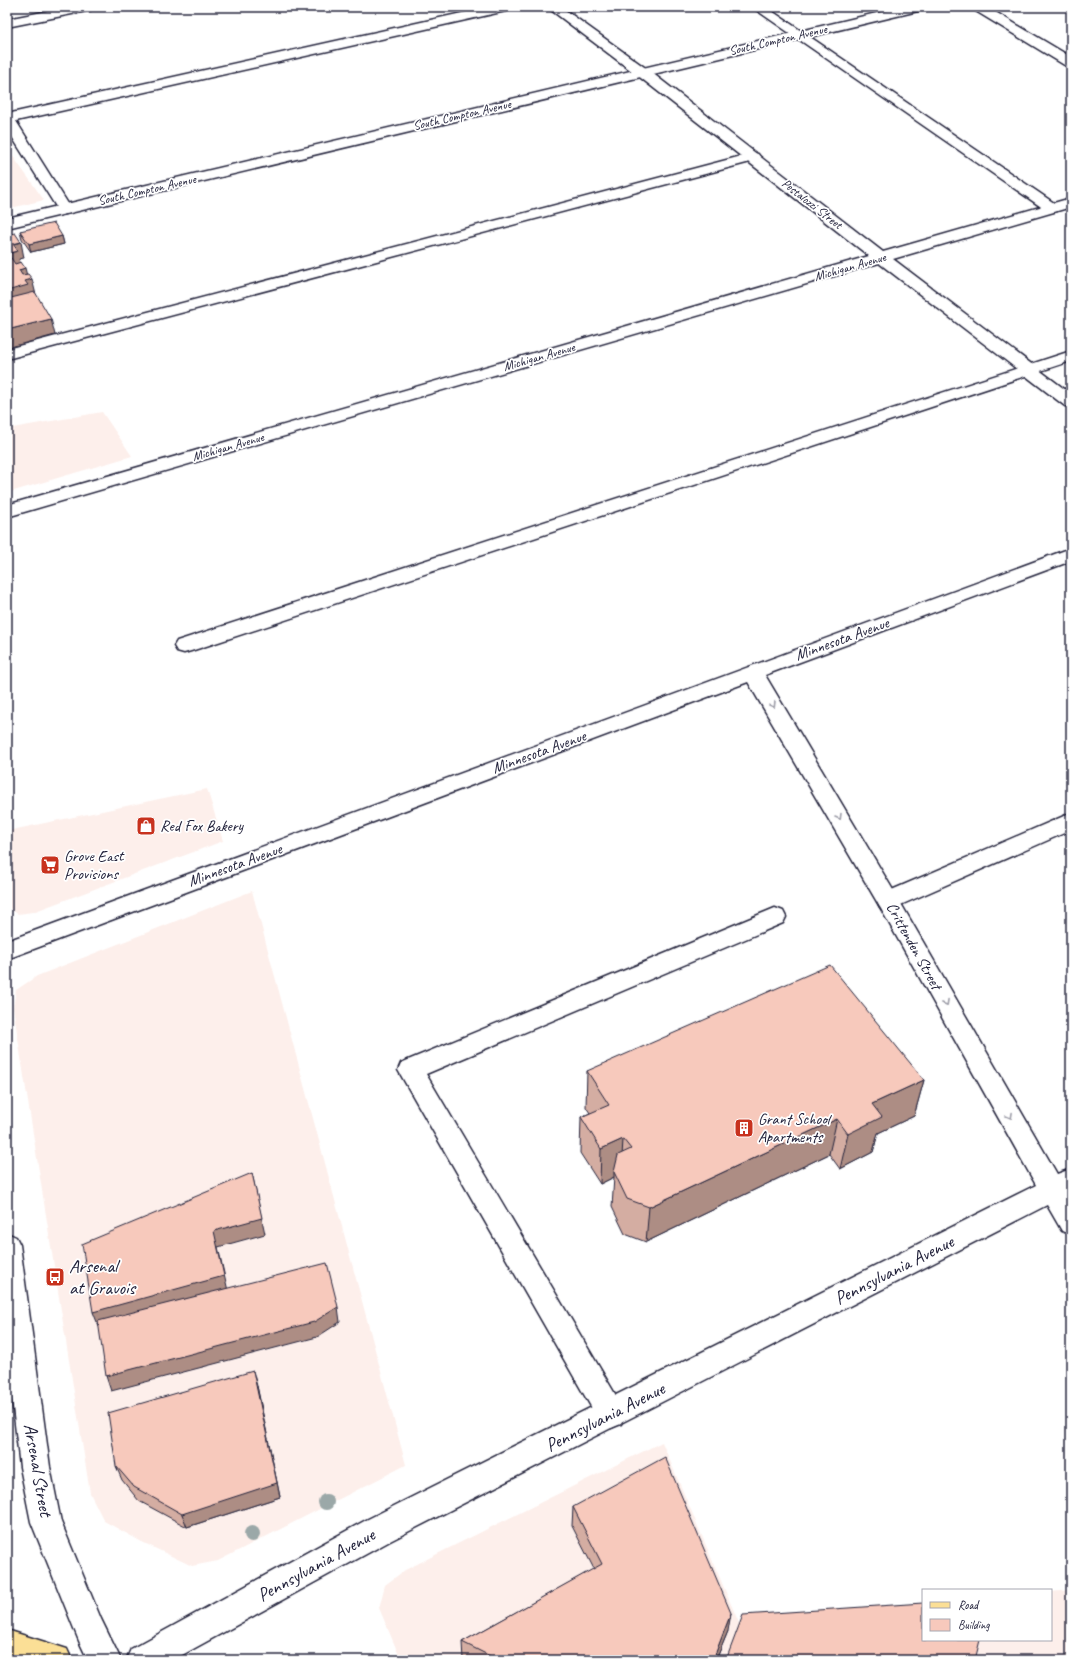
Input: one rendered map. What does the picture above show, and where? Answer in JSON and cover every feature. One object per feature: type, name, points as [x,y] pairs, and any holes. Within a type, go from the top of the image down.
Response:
[{"type":"main road","points":[[7,1646],[56,1660]]},
{"type":"street","points":[[7,23],[87,7]]},
{"type":"street","points":[[65,210],[8,118],[506,7]]},
{"type":"street","name":"Pestalozzi Street","points":[[553,7],[642,72],[1071,402]]},
{"type":"street","points":[[758,7],[1052,208]]},
{"type":"street","name":"South Compton Avenue","points":[[7,223],[918,7]]},
{"type":"street","points":[[978,7],[1071,63]]},
{"type":"street","points":[[7,354],[753,157]]},
{"type":"street","name":"Michigan Avenue","points":[[7,511],[1071,202]]},
{"type":"street","points":[[184,646],[1071,356]]},
{"type":"street","name":"Minnesota Avenue","points":[[7,950],[1071,554]]},
{"type":"street","name":"Crittenden Street","points":[[753,672],[888,901],[1061,1185],[1071,1223]]},
{"type":"street","points":[[888,901],[1071,821]]},
{"type":"street","points":[[611,1414],[410,1070],[775,917]]},
{"type":"street","name":"Pennsylvania Avenue","points":[[142,1660],[379,1530],[611,1414],[1061,1185]]},
{"type":"street","name":"Arsenal Street","points":[[7,1244],[35,1467],[46,1522],[90,1630],[105,1660]]},
{"type":"shaded area","points":[[7,148],[44,200],[7,209]]},
{"type":"shaded area","points":[[102,412],[132,456],[7,493],[7,429]]},
{"type":"shaded area","points":[[207,789],[223,841],[33,912],[18,914],[7,907],[7,831]]},
{"type":"shaded area","points":[[252,891],[406,1465],[218,1561],[192,1566],[140,1541],[104,1521],[90,1493],[13,1007],[16,990],[37,976]]},
{"type":"shaded area","points":[[662,1442],[739,1623],[922,1605],[922,1641],[1052,1641],[1052,1592],[1071,1590],[1071,1660],[401,1660],[379,1608],[385,1585],[405,1570]]},
{"type":"building","points":[[54,223],[62,236],[29,244],[20,231]]},
{"type":"building","points":[[15,233],[21,242],[13,244],[18,251],[7,254],[7,235]]},
{"type":"building","points":[[11,258],[15,264],[21,262],[25,268],[19,270],[22,275],[28,274],[32,279],[25,281],[28,285],[7,291],[7,259]]},
{"type":"building","points":[[35,292],[51,319],[7,330],[7,299]]},
{"type":"building","name":"Grant School Apartments","points":[[830,965],[924,1080],[872,1104],[882,1117],[848,1134],[837,1119],[649,1207],[627,1199],[614,1172],[618,1155],[631,1149],[623,1139],[601,1149],[581,1117],[609,1105],[587,1071]]},
{"type":"building","points":[[252,1173],[262,1218],[214,1231],[224,1276],[93,1312],[82,1244]]},
{"type":"building","points":[[327,1263],[338,1307],[314,1322],[106,1376],[98,1321]]},
{"type":"building","points":[[253,1371],[277,1483],[182,1514],[134,1487],[116,1466],[108,1413]]},
{"type":"building","points":[[665,1457],[731,1613],[713,1660],[498,1660],[462,1642],[602,1564],[573,1507]]},
{"type":"building","points":[[922,1603],[922,1641],[980,1641],[975,1660],[726,1660],[743,1615]]},
{"type":"place","name":"Red Fox Bakery","points":[[146,826]]},
{"type":"place","name":"Grove East Provisions","points":[[50,865]]},
{"type":"place","name":"Grant School Apartments","points":[[744,1128]]},
{"type":"place","name":"Arsenal at Gravois","points":[[55,1277]]}]
